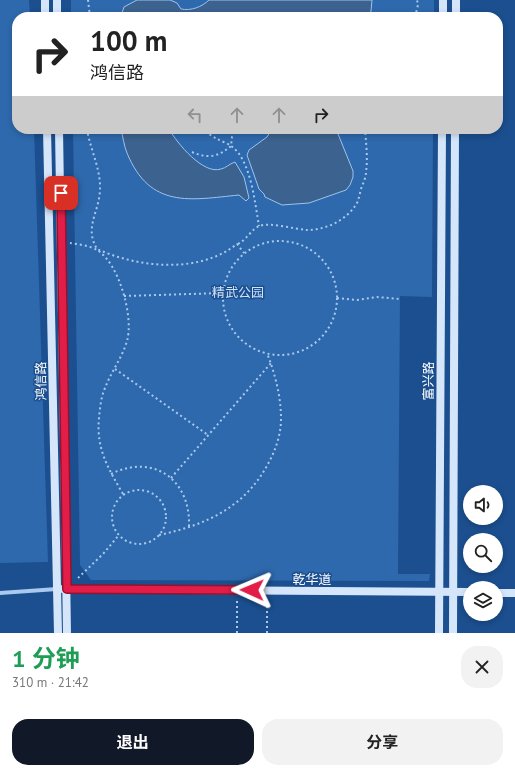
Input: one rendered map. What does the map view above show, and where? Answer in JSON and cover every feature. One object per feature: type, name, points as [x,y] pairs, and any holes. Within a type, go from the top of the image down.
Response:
[{"type":"street","points":[[45,0],[45,12]]},
{"type":"street","points":[[57,0],[57,12]]},
{"type":"street","points":[[443,0],[443,12]]},
{"type":"street","points":[[456,0],[456,12]]},
{"type":"street","name":"鸿信路","points":[[48,134],[58,633]]},
{"type":"street","name":"鸿信路","points":[[59,134],[67,633]]},
{"type":"street","name":"富兴路","points":[[439,633],[442,134]]},
{"type":"street","name":"富兴路","points":[[453,633],[455,134]]},
{"type":"street","points":[[0,593],[58,589]]},
{"type":"street","name":"乾华道","points":[[58,589],[463,592]]},
{"type":"street","points":[[503,592],[515,593]]},
{"type":"path","points":[[88,0],[89,12]]},
{"type":"path","points":[[416,12],[418,5],[417,0]]},
{"type":"path","points":[[88,134],[99,175],[99,200],[91,232],[92,241],[116,274],[129,314],[129,332],[126,346],[105,387],[99,419],[101,452],[105,464],[123,494]]},
{"type":"path","points":[[208,134],[231,146],[237,151],[243,161],[248,173],[259,226]]},
{"type":"path","points":[[231,146],[234,134]]},
{"type":"path","points":[[62,240],[97,249],[120,258],[168,265],[190,263],[211,258],[244,240],[255,228],[259,226],[318,229],[334,223],[348,213],[358,200],[365,180],[367,160],[365,134]]},
{"type":"path","points":[[192,152],[207,157],[214,156],[231,146]]},
{"type":"path","points":[[275,241],[291,242],[306,247],[320,257],[330,270],[335,285],[337,298],[336,309],[330,325],[323,335],[314,343],[292,353],[267,353],[245,343],[234,332],[225,313],[223,293],[230,271],[244,253],[259,245],[275,241]]},
{"type":"path","points":[[237,244],[244,253]]},
{"type":"path","points":[[124,296],[223,293]]},
{"type":"path","points":[[337,298],[357,300],[377,297],[400,299]]},
{"type":"path","points":[[159,535],[164,527],[166,519],[165,510],[155,495],[147,491],[138,490],[123,494],[116,502],[113,511],[112,519],[114,528],[119,535],[126,540],[134,543],[143,543],[152,540],[159,535],[190,527],[211,519],[236,504],[258,481],[271,458],[280,433],[281,420],[280,400],[267,353]]},
{"type":"path","points":[[171,478],[271,363]]},
{"type":"path","points":[[115,368],[208,435]]},
{"type":"path","points":[[111,474],[120,470],[138,467],[157,470],[171,478],[182,490],[186,498],[190,515],[190,527]]},
{"type":"path","points":[[67,589],[103,554],[119,535]]},
{"type":"path","points":[[237,590],[237,633]]},
{"type":"path","points":[[267,633],[268,590]]},
{"type":"green space","points":[[0,0],[29,0],[30,12],[12,12],[12,134],[34,134],[48,562],[0,563]]},
{"type":"green space","points":[[71,0],[434,0],[434,12],[71,12]]},
{"type":"green space","name":"精武公园","points":[[73,134],[433,134],[432,297],[400,296],[398,574],[430,574],[429,581],[91,580],[80,565]]},
{"type":"shaded area","points":[[137,0],[170,0],[177,3],[181,9],[189,9],[203,5],[209,0],[372,0],[371,12],[122,12],[124,7]]},
{"type":"shaded area","points":[[122,134],[172,134],[191,156],[206,167],[214,170],[221,169],[235,162],[244,177],[249,198],[246,201],[239,195],[188,199],[173,197],[160,192],[147,184],[136,171],[126,150]]},
{"type":"shaded area","points":[[269,134],[338,134],[353,171],[353,177],[350,185],[346,190],[309,203],[282,205],[265,197],[259,189],[247,155],[249,150]]},
{"type":"route","points":[[61,193],[67,589],[252,590]]}]
